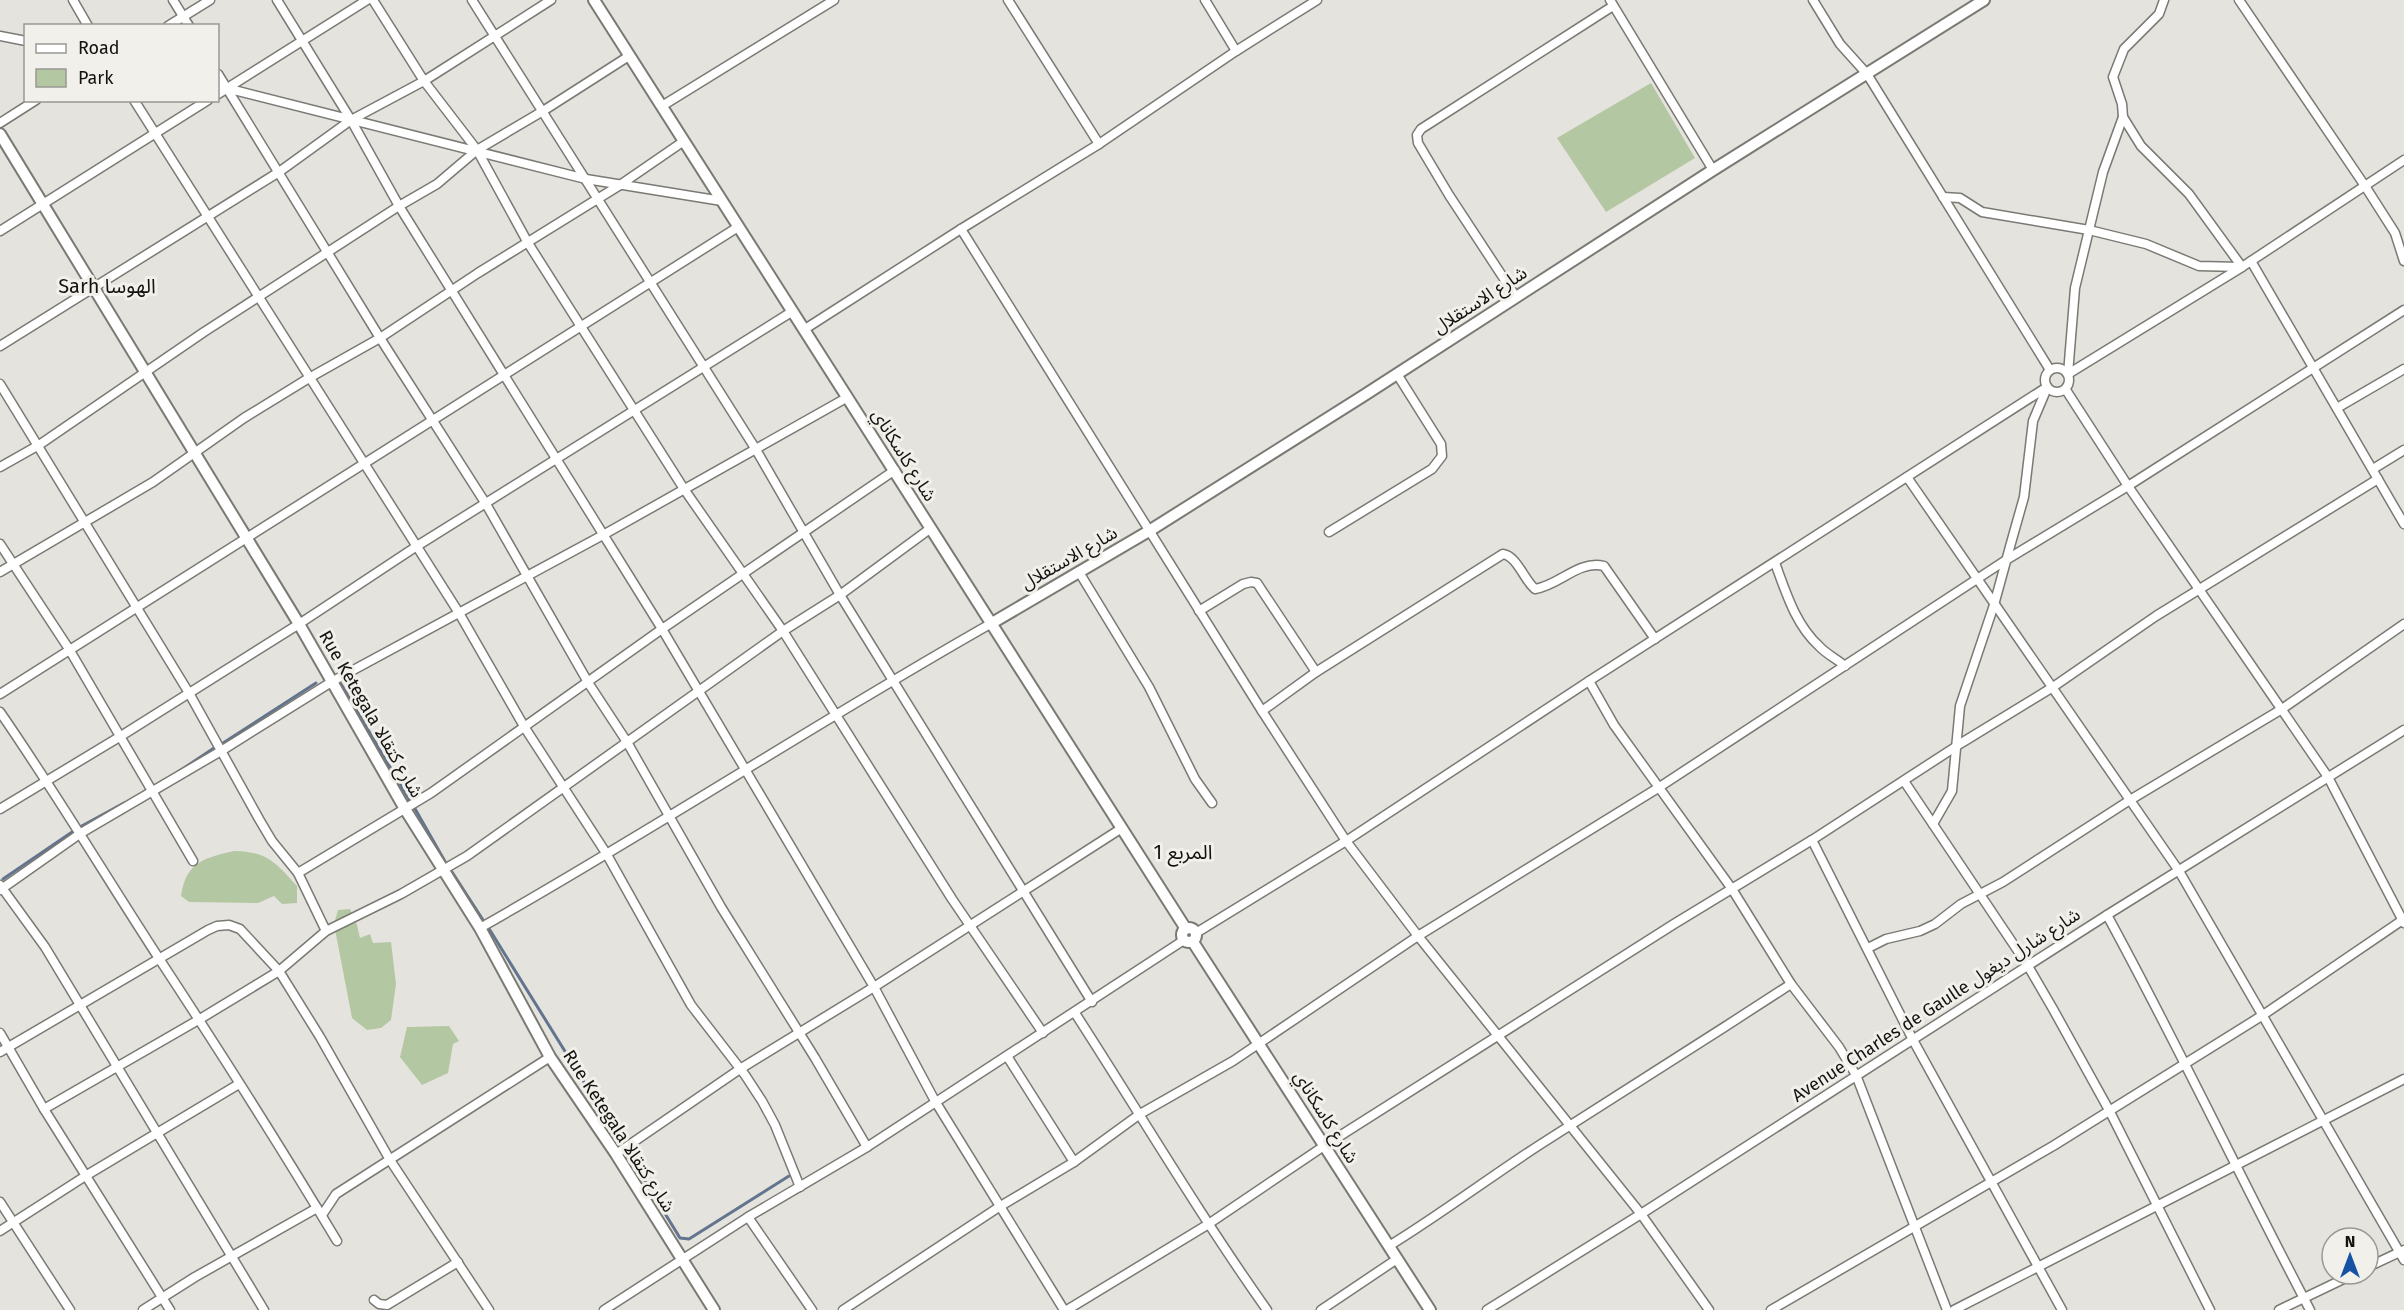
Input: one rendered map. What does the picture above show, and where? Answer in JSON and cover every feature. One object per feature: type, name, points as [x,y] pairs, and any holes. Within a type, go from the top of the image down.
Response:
[{"type":"street","points":[[72,0],[87,24]]},
{"type":"street","points":[[173,0],[188,24]]},
{"type":"street","points":[[172,24],[210,0]]},
{"type":"street","points":[[277,0],[351,120],[399,206],[662,629],[874,987],[935,1101],[1065,1310],[1207,1224],[1324,1146],[2052,687],[2156,616],[2378,479]]},
{"type":"street","points":[[222,88],[367,0]]},
{"type":"street","points":[[374,0],[424,81],[477,150],[528,243],[684,489],[783,631],[970,926],[1043,1033]]},
{"type":"street","points":[[472,0],[599,197],[755,448],[840,595],[1092,1002]]},
{"type":"street","points":[[0,346],[279,172],[351,120],[424,81],[551,0]]},
{"type":"street","name":"شارع كاسكاناي","points":[[594,0],[1430,1310]]},
{"type":"street","points":[[814,0],[819,9]]},
{"type":"street","points":[[662,106],[834,0]]},
{"type":"street","points":[[1008,0],[1100,144]]},
{"type":"street","points":[[1205,0],[1236,51]]},
{"type":"street","points":[[805,329],[961,229],[1100,144],[1236,51],[1317,0]]},
{"type":"street","points":[[1813,0],[1840,44],[1867,74],[2050,370]]},
{"type":"street","name":"شارع الاستقلال","points":[[992,623],[1149,531],[1713,170],[1984,0]]},
{"type":"street","points":[[2047,387],[2056,393],[2066,390],[2070,382],[2068,374],[2075,288],[2103,172],[2123,117],[2122,104],[2113,77],[2124,49],[2159,14],[2164,0]]},
{"type":"street","points":[[2239,0],[2366,186],[2395,233],[2404,261]]},
{"type":"street","points":[[1516,297],[1449,195],[1418,143],[1417,135],[1421,129],[1611,3],[1713,170]]},
{"type":"street","points":[[0,36],[24,41]]},
{"type":"street","points":[[0,467],[39,445],[146,371],[399,206],[437,184],[477,150],[629,56]]},
{"type":"street","points":[[222,88],[586,179],[722,201]]},
{"type":"street","points":[[222,88],[279,172],[327,253],[486,504],[589,684],[627,742],[671,817],[721,907],[800,1033],[867,1147]]},
{"type":"street","points":[[0,123],[33,102]]},
{"type":"street","points":[[135,102],[459,613],[525,728],[606,853],[691,1005],[762,1101],[775,1125],[800,1187]]},
{"type":"street","points":[[0,231],[205,102]]},
{"type":"street","points":[[2123,117],[2141,146],[2188,194],[2242,267]]},
{"type":"street","name":"Rue Ketegala شارع كتقالا","points":[[0,134],[333,681],[405,808],[480,928],[550,1057],[616,1154],[714,1310]]},
{"type":"street","points":[[0,572],[153,482],[309,378],[380,338],[620,185],[684,141]]},
{"type":"street","points":[[2068,374],[2242,267],[2404,160]]},
{"type":"street","points":[[1943,197],[1960,198],[1982,212],[2089,230],[2146,244],[2199,266],[2242,267]]},
{"type":"street","points":[[0,694],[738,227]]},
{"type":"street","points":[[961,229],[1262,711],[1346,841],[1418,936],[1641,1214],[1709,1310]]},
{"type":"street","points":[[2251,261],[2403,522]]},
{"type":"street","points":[[843,1310],[999,1207],[1074,1162],[1140,1114],[1233,1061],[1418,936],[1658,788],[2006,560],[2128,486],[2404,310]]},
{"type":"street","points":[[0,809],[121,736],[299,624],[417,546],[793,311]]},
{"type":"street","points":[[1933,824],[1952,791],[1960,706],[1994,605],[2024,496],[2033,421],[2047,387],[2046,376],[2050,370],[2058,368],[2068,374]]},
{"type":"street","points":[[2337,408],[2404,369]]},
{"type":"street","points":[[1329,532],[1432,469],[1442,456],[1441,444],[1397,374]]},
{"type":"street","points":[[0,384],[189,693],[272,841],[298,873],[326,931]]},
{"type":"street","points":[[604,1310],[748,1217],[867,1147],[1190,936],[1346,841],[1589,681],[2047,387]]},
{"type":"street","points":[[1771,1310],[1991,1184],[2263,1015],[2404,921],[2328,777],[2242,653],[2201,589],[2128,486],[2066,390]]},
{"type":"street","points":[[264,1310],[45,947],[1,888],[81,833],[221,751],[333,681],[603,536],[848,397]]},
{"type":"street","points":[[2373,469],[2404,450]]},
{"type":"street","points":[[298,873],[405,808],[525,728],[589,684],[662,629],[895,470]]},
{"type":"street","points":[[1907,477],[2179,871],[2323,1122],[2403,1254],[2380,1263]]},
{"type":"street","points":[[44,1109],[200,1019],[279,970],[326,931],[445,871],[783,631],[840,595],[931,528]]},
{"type":"street","points":[[0,544],[69,649],[193,861]]},
{"type":"street","points":[[1262,711],[1316,672],[1503,554],[1511,557],[1528,582],[1535,588],[1547,587],[1578,568],[1594,563],[1604,566],[1655,639]]},
{"type":"street","points":[[1775,563],[1796,615],[1806,632],[1820,647],[1845,666]]},
{"type":"street","points":[[1078,572],[1149,687],[1195,779],[1212,803]]},
{"type":"street","points":[[1200,611],[1243,584],[1257,583],[1316,672]]},
{"type":"street","points":[[480,928],[671,817],[745,768],[893,679],[992,623]]},
{"type":"street","points":[[1868,948],[1886,939],[1920,932],[1979,893],[2003,882],[2048,855],[2130,800],[2282,709],[2404,624]]},
{"type":"street","points":[[1589,681],[1614,725],[1732,889],[1791,984],[1839,1047],[1856,1075],[1947,1310]]},
{"type":"street","points":[[0,712],[48,781],[160,960],[200,1019],[337,1241]]},
{"type":"street","name":"Avenue Charles de Gaulle شارع شارل ديغول","points":[[1487,1310],[2107,915],[2404,730]]},
{"type":"street","points":[[1904,781],[2028,966],[2109,1110],[2210,1310]]},
{"type":"street","points":[[616,1154],[740,1069],[874,987],[1122,828]]},
{"type":"street","points":[[1812,840],[1913,1040],[2062,1310]]},
{"type":"street","points":[[2107,915],[2186,1063],[2310,1310]]},
{"type":"street","points":[[0,1052],[208,930],[217,926],[229,925],[240,928],[279,970],[390,1160],[489,1310]]},
{"type":"street","points":[[1389,1246],[1791,984]]},
{"type":"street","points":[[1075,1013],[1207,1224],[1267,1310]]},
{"type":"street","points":[[0,1034],[44,1109],[170,1310]]},
{"type":"street","points":[[1008,1056],[1074,1162]]},
{"type":"street","points":[[143,1310],[319,1211],[336,1194],[550,1057]]},
{"type":"street","points":[[1954,1310],[2404,1079]]},
{"type":"street","points":[[0,1231],[87,1175],[239,1084]]},
{"type":"street","points":[[0,1202],[70,1310]]},
{"type":"street","points":[[748,1217],[812,1310]]},
{"type":"street","points":[[1321,1310],[1398,1259]]},
{"type":"street","points":[[374,1300],[379,1304],[387,1305],[458,1262]]},
{"type":"street","points":[[2279,1310],[2330,1286]]},
{"type":"green space","points":[[1651,83],[1695,158],[1606,212],[1557,138]]},
{"type":"green space","points":[[234,851],[263,856],[270,860],[297,886],[297,903],[282,904],[274,896],[258,903],[189,902],[181,896],[187,876],[198,863]]},
{"type":"green space","points":[[350,909],[360,938],[370,934],[373,943],[391,942],[396,984],[391,1020],[381,1028],[367,1030],[352,1018],[334,924],[338,910]]},
{"type":"green space","points":[[449,1026],[459,1041],[453,1044],[448,1073],[422,1085],[400,1057],[407,1027]]},
{"type":"waterway","points":[[220,745],[316,683]]},
{"type":"waterway","points":[[341,684],[410,801]]},
{"type":"waterway","points":[[178,772],[214,748]]},
{"type":"waterway","points":[[3,879],[78,828],[124,803]]},
{"type":"waterway","points":[[414,807],[447,865]]},
{"type":"waterway","points":[[452,872],[485,923]]},
{"type":"waterway","points":[[488,927],[623,1145]]},
{"type":"waterway","points":[[626,1150],[680,1238],[689,1239],[789,1176]]},
{"type":"district","name":"Sarh الهوسا","points":[[107,286]]},
{"type":"district","name":"المربع 1","points":[[1183,852]]}]
